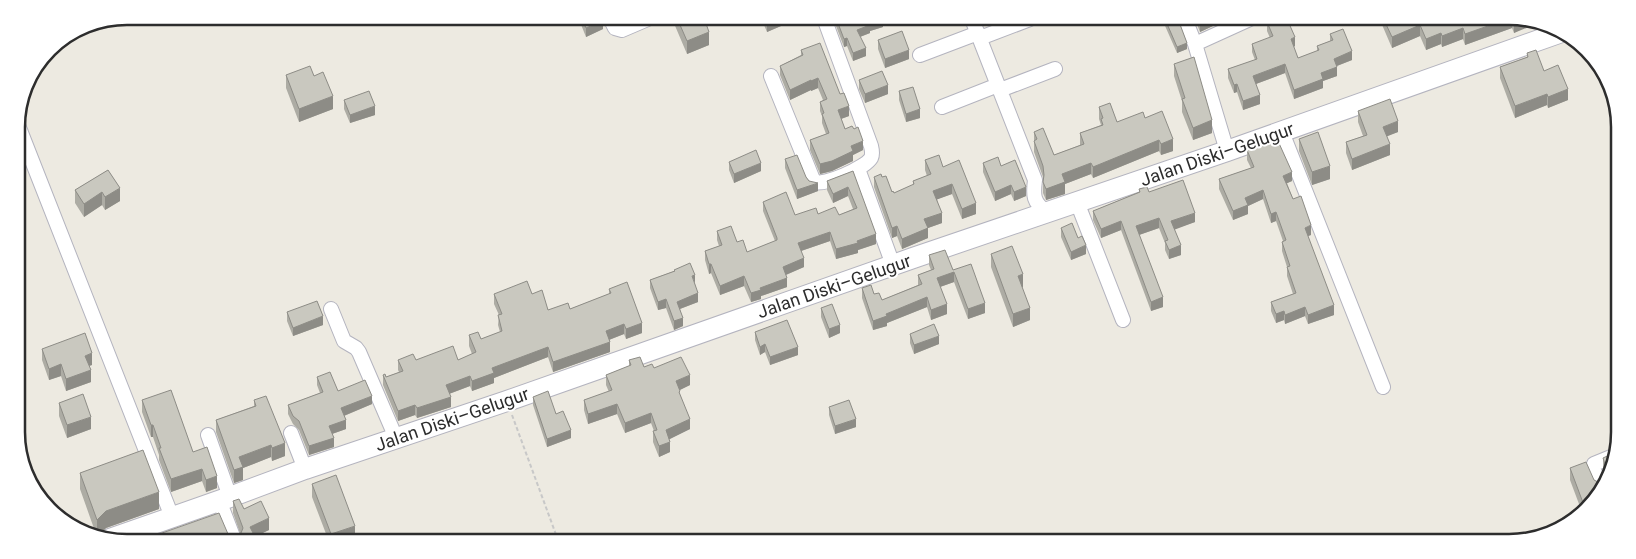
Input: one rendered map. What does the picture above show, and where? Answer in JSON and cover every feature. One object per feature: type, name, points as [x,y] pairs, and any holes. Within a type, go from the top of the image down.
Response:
[{"type":"main road","name":"Jalan Diski–Gelugur","points":[[125,534],[305,469],[507,401],[893,265],[1282,132],[1553,35]]},
{"type":"street","points":[[614,25],[615,28],[622,30],[634,25]]},
{"type":"street","points":[[771,76],[814,182],[821,183],[858,169],[870,159],[872,153],[871,146],[827,25]]},
{"type":"street","points":[[975,25],[1035,180],[1033,193],[1038,207],[1046,212]]},
{"type":"street","points":[[920,55],[1011,25]]},
{"type":"street","points":[[1187,25],[1195,44],[1227,151]]},
{"type":"street","points":[[1195,44],[1237,25]]},
{"type":"street","points":[[942,106],[1055,69]]},
{"type":"street","points":[[1282,132],[1383,387]]},
{"type":"street","points":[[25,143],[172,517]]},
{"type":"street","points":[[858,169],[893,265]]},
{"type":"street","points":[[1077,202],[1123,320]]},
{"type":"street","points":[[331,309],[344,341],[359,352],[396,438]]},
{"type":"street","points":[[291,433],[305,469]]},
{"type":"street","points":[[208,435],[233,534]]},
{"type":"street","points":[[1598,481],[1593,468],[1594,464],[1608,458]]},
{"type":"path","points":[[507,401],[556,534]]},
{"type":"building","points":[[680,25],[706,25],[709,32],[687,41]]},
{"type":"building","points":[[839,25],[870,25],[857,30],[866,48],[853,53],[847,38],[844,39]]},
{"type":"building","points":[[1168,25],[1180,25],[1187,43],[1177,47]]},
{"type":"building","points":[[1268,25],[1290,25],[1295,37],[1291,39],[1298,58],[1319,50],[1317,46],[1333,40],[1330,34],[1343,29],[1352,51],[1334,59],[1337,67],[1321,73],[1323,79],[1294,90],[1285,64],[1253,76],[1260,95],[1243,101],[1237,84],[1234,85],[1228,69],[1257,59],[1252,44],[1273,36]]},
{"type":"building","points":[[1386,25],[1420,25],[1392,37]]},
{"type":"building","points":[[1420,25],[1491,25],[1465,34],[1463,28],[1442,36],[1441,33],[1426,39]]},
{"type":"building","points":[[902,31],[909,50],[885,59],[878,40]]},
{"type":"building","points":[[820,43],[840,94],[844,93],[849,106],[838,110],[845,129],[852,126],[854,129],[858,127],[863,141],[851,146],[853,151],[832,161],[820,164],[810,140],[829,133],[820,102],[827,99],[818,78],[790,90],[780,66],[803,55],[801,50]]},
{"type":"building","points":[[1536,50],[1544,71],[1558,65],[1568,89],[1548,97],[1547,94],[1515,106],[1500,67],[1528,57],[1527,53]]},
{"type":"building","points":[[1194,57],[1212,120],[1193,128],[1182,99],[1185,98],[1174,64]]},
{"type":"building","points":[[310,66],[314,76],[323,72],[333,96],[299,109],[286,75]]},
{"type":"building","points":[[882,71],[888,85],[865,94],[859,80]]},
{"type":"building","points":[[913,87],[920,109],[906,114],[899,91]]},
{"type":"building","points":[[369,91],[375,106],[350,115],[344,100]]},
{"type":"building","points":[[1390,99],[1398,121],[1383,127],[1390,144],[1352,159],[1346,142],[1367,135],[1358,111]]},
{"type":"building","points":[[1110,103],[1117,122],[1143,112],[1145,118],[1162,111],[1173,139],[1161,144],[1159,140],[1093,167],[1091,163],[1062,174],[1065,182],[1046,189],[1043,182],[1043,166],[1034,141],[1037,139],[1034,132],[1043,128],[1054,155],[1084,144],[1080,133],[1103,125],[1101,119],[1103,118],[1099,107]]},
{"type":"building","points":[[1318,132],[1330,166],[1312,172],[1299,139]]},
{"type":"building","points":[[1278,141],[1292,172],[1283,176],[1293,199],[1301,196],[1311,225],[1305,228],[1334,305],[1308,315],[1305,307],[1285,315],[1284,311],[1276,314],[1271,302],[1296,293],[1287,267],[1290,266],[1282,242],[1286,240],[1276,212],[1271,214],[1263,190],[1245,198],[1248,205],[1233,211],[1219,179],[1254,167],[1247,150]]},
{"type":"building","points":[[756,150],[761,163],[734,174],[729,162]]},
{"type":"building","points":[[797,155],[809,181],[818,183],[797,190],[785,159]]},
{"type":"building","points":[[939,155],[943,167],[959,160],[976,203],[962,209],[952,184],[933,191],[942,213],[924,219],[928,228],[902,239],[897,226],[892,228],[874,177],[881,174],[882,177],[886,176],[894,193],[914,184],[913,181],[931,174],[925,160]]},
{"type":"building","points":[[998,157],[1001,166],[1015,160],[1026,187],[1014,192],[1011,185],[995,192],[983,163]]},
{"type":"building","points":[[108,170],[120,188],[105,197],[102,192],[84,204],[75,190]]},
{"type":"building","points":[[853,171],[876,234],[857,241],[858,243],[836,249],[830,232],[798,243],[804,258],[783,267],[787,278],[760,288],[761,290],[751,293],[744,276],[720,286],[705,251],[722,245],[717,231],[731,226],[737,242],[743,240],[747,252],[777,240],[763,202],[786,192],[795,215],[816,208],[818,214],[835,207],[839,215],[857,208],[848,187],[833,194],[827,181]]},
{"type":"building","points":[[1183,180],[1195,213],[1171,221],[1181,245],[1169,250],[1165,241],[1168,240],[1159,218],[1136,226],[1163,297],[1151,302],[1121,221],[1101,229],[1093,211],[1140,192],[1139,189],[1147,187],[1149,192]]},
{"type":"building","points":[[1072,223],[1078,238],[1082,236],[1086,245],[1071,252],[1061,228]]},
{"type":"building","points":[[1012,246],[1023,274],[1018,276],[1030,308],[1013,314],[991,254]]},
{"type":"building","points":[[945,250],[953,270],[971,264],[985,303],[968,309],[954,272],[937,278],[947,304],[931,310],[927,297],[873,321],[862,288],[871,285],[874,294],[879,293],[882,300],[922,284],[918,275],[934,269],[929,255]]},
{"type":"building","points":[[690,263],[695,275],[692,276],[698,293],[677,302],[683,318],[674,321],[666,299],[658,302],[650,280]]},
{"type":"building","points":[[527,281],[532,294],[542,290],[548,310],[568,303],[570,309],[611,293],[609,289],[627,282],[642,323],[626,329],[624,324],[606,331],[610,342],[553,362],[548,347],[492,368],[494,373],[472,381],[470,376],[446,385],[451,397],[417,408],[415,405],[398,411],[383,375],[385,374],[386,377],[403,371],[398,360],[413,354],[416,360],[453,346],[458,360],[476,352],[469,335],[478,332],[481,339],[502,331],[498,315],[502,314],[494,294]]},
{"type":"building","points":[[317,301],[323,316],[293,328],[287,312]]},
{"type":"building","points":[[832,304],[840,325],[829,329],[821,308]]},
{"type":"building","points":[[787,320],[798,347],[770,357],[765,344],[760,347],[755,332]]},
{"type":"building","points":[[934,324],[939,336],[914,345],[910,334]]},
{"type":"building","points":[[85,333],[92,353],[85,356],[91,370],[66,379],[61,364],[49,369],[42,349]]},
{"type":"building","points":[[640,357],[644,367],[652,364],[654,368],[681,357],[690,375],[676,381],[690,419],[666,430],[670,442],[659,446],[653,431],[657,430],[651,413],[625,423],[617,404],[588,414],[584,400],[612,390],[606,375],[631,365],[629,360]]},
{"type":"building","points":[[330,372],[338,391],[365,380],[372,396],[341,408],[346,420],[329,426],[334,438],[309,446],[299,421],[293,416],[288,405],[323,392],[317,377]]},
{"type":"building","points":[[171,390],[193,452],[207,447],[217,476],[206,480],[202,469],[171,479],[159,448],[161,448],[153,425],[151,425],[142,400]]},
{"type":"building","points":[[548,391],[556,414],[563,411],[571,430],[547,439],[533,397]]},
{"type":"building","points":[[83,394],[91,417],[67,425],[59,403]]},
{"type":"building","points":[[266,396],[285,443],[272,448],[271,445],[239,457],[243,467],[234,470],[216,420],[256,406],[254,400]]},
{"type":"building","points":[[849,400],[856,419],[835,426],[829,407]]},
{"type":"building","points":[[143,450],[159,492],[106,511],[97,520],[80,473]]},
{"type":"building","points":[[1609,455],[1605,465],[1603,458]]},
{"type":"building","points":[[1586,462],[1594,480],[1598,482],[1583,502],[1570,468]]},
{"type":"building","points":[[336,475],[355,526],[331,534],[312,484]]},
{"type":"building","points":[[239,499],[244,509],[261,501],[269,518],[250,527],[254,534],[240,534],[243,528],[233,501]]},
{"type":"building","points":[[219,513],[228,534],[159,534]]}]
